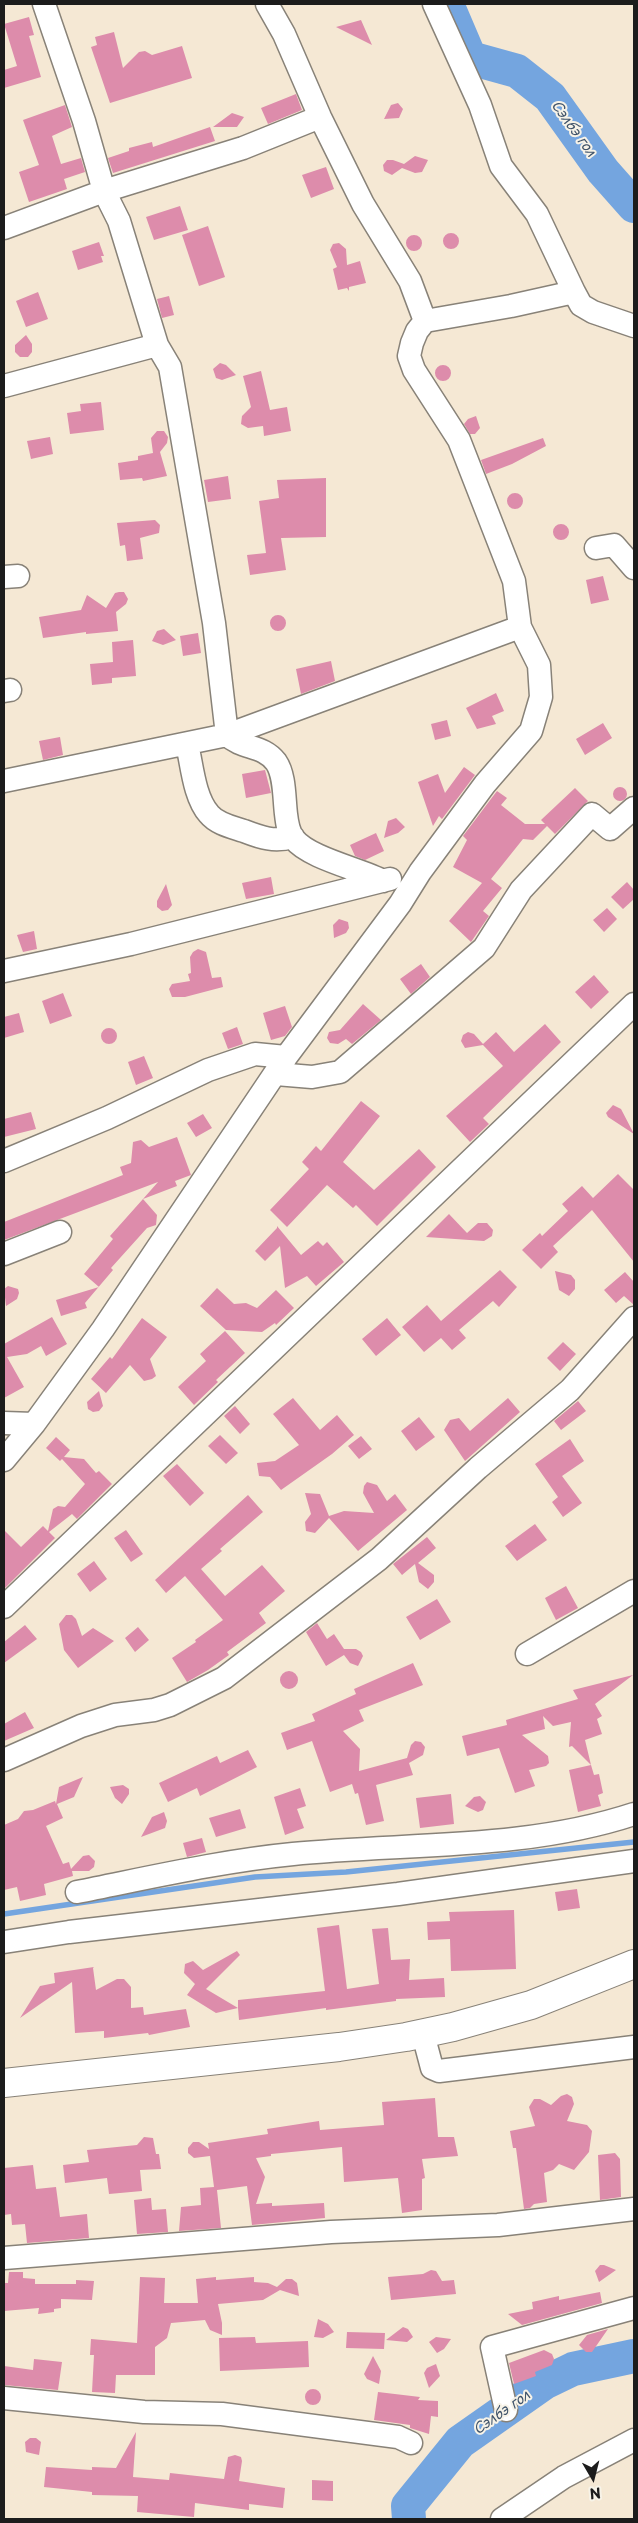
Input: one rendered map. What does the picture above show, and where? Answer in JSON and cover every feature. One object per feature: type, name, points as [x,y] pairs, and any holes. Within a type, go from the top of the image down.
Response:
[{"type":"main road","points":[[4,2083],[339,2047],[422,2034],[531,2005],[634,1964]]},
{"type":"street","points":[[44,4],[84,121],[104,191],[119,220],[157,345],[170,368],[214,623],[227,735],[236,744],[255,747],[275,761],[280,770],[287,826],[299,844],[320,855],[365,871],[383,881]]},
{"type":"street","points":[[267,4],[284,34],[320,118],[363,204],[410,281],[425,321]]},
{"type":"street","points":[[434,4],[480,105],[501,166],[537,214],[581,305],[593,312],[634,326]]},
{"type":"street","points":[[4,228],[104,191],[243,148],[320,118]]},
{"type":"street","points":[[4,1460],[34,1424],[103,1330],[281,1066],[400,904],[420,872],[484,784],[531,731],[540,697],[539,665],[520,627],[514,580],[459,440],[414,370],[409,356],[417,331],[425,321],[511,306],[574,292]]},
{"type":"street","points":[[4,386],[157,345]]},
{"type":"street","points":[[596,548],[614,545],[634,568]]},
{"type":"street","points":[[4,781],[227,735],[520,627]]},
{"type":"street","points":[[187,744],[198,790],[203,804],[210,815],[220,822],[265,839],[278,841],[293,837]]},
{"type":"street","points":[[4,1161],[107,1118],[208,1070],[255,1054],[312,1077],[340,1072],[406,1018],[484,948],[521,890],[592,814],[610,829],[634,808]]},
{"type":"street","points":[[4,970],[131,944],[420,872]]},
{"type":"street","points":[[4,1607],[634,1004]]},
{"type":"street","points":[[4,1254],[60,1232]]},
{"type":"street","points":[[4,1760],[81,1726],[114,1715],[154,1710],[170,1705],[224,1678],[379,1560],[478,1468],[570,1390],[634,1318]]},
{"type":"street","points":[[4,1423],[34,1424]]},
{"type":"street","points":[[527,1654],[634,1591]]},
{"type":"street","points":[[77,1892],[222,1864],[292,1854],[476,1844],[571,1829],[634,1814]]},
{"type":"street","points":[[4,1942],[69,1932],[398,1894],[634,1861]]},
{"type":"street","points":[[422,2034],[432,2068],[439,2071],[634,2047]]},
{"type":"street","points":[[4,2258],[331,2232],[498,2225],[634,2210]]},
{"type":"street","points":[[506,2410],[492,2347],[634,2308]]},
{"type":"street","points":[[4,2398],[144,2412],[222,2414],[398,2437],[411,2444]]},
{"type":"street","points":[[502,2519],[564,2477],[634,2440]]},
{"type":"building","points":[[29,17],[34,35],[29,36],[41,77],[4,88],[4,70],[17,66],[4,24]]},
{"type":"building","points":[[361,20],[372,45],[336,27]]},
{"type":"building","points":[[114,32],[123,68],[139,52],[145,51],[152,55],[182,46],[192,78],[110,103],[91,47],[97,45],[95,37]]},
{"type":"building","points":[[296,94],[302,110],[268,124],[261,108]]},
{"type":"building","points":[[398,103],[403,109],[399,118],[384,119],[391,105]]},
{"type":"building","points":[[65,105],[72,127],[52,136],[61,164],[81,158],[85,172],[64,179],[67,189],[29,202],[19,172],[39,165],[23,120]]},
{"type":"building","points":[[232,113],[244,117],[237,127],[213,127]]},
{"type":"building","points":[[210,127],[215,141],[113,173],[108,158],[129,151],[129,148],[152,142],[153,147]]},
{"type":"building","points":[[415,156],[428,160],[422,172],[415,173],[402,168],[392,175],[384,171],[383,165],[387,160],[404,164]]},
{"type":"building","points":[[326,167],[334,189],[311,198],[302,175]]},
{"type":"building","points":[[180,206],[188,230],[154,240],[146,217]]},
{"type":"building","points":[[208,226],[225,277],[199,286],[182,235]]},
{"type":"building","points":[[451,233],[457,235],[459,241],[457,247],[451,249],[445,247],[443,241],[445,235]]},
{"type":"building","points":[[414,235],[420,237],[422,243],[420,249],[414,251],[408,249],[406,243],[408,237]]},
{"type":"building","points":[[99,242],[104,256],[101,256],[103,262],[78,270],[72,251]]},
{"type":"building","points":[[339,243],[346,249],[347,265],[360,261],[366,283],[349,287],[349,291],[347,288],[338,290],[333,269],[337,267],[330,250],[333,244]]},
{"type":"building","points":[[38,292],[48,319],[26,327],[16,301]]},
{"type":"building","points":[[169,296],[174,315],[162,318],[157,299]]},
{"type":"building","points":[[26,335],[32,344],[32,352],[28,357],[20,357],[15,352],[15,345]]},
{"type":"building","points":[[220,363],[226,365],[236,375],[222,380],[216,378],[213,369]]},
{"type":"building","points":[[443,365],[449,367],[451,373],[449,379],[443,381],[437,379],[435,373],[437,367]]},
{"type":"building","points":[[261,371],[270,410],[287,407],[291,431],[264,436],[263,426],[248,428],[241,424],[242,416],[251,407],[243,376]]},
{"type":"building","points":[[101,402],[104,430],[70,434],[67,413],[81,411],[80,404]]},
{"type":"building","points":[[476,416],[480,428],[475,434],[470,434],[464,424],[468,419]]},
{"type":"building","points":[[157,431],[164,431],[168,437],[167,443],[160,452],[167,476],[143,481],[142,478],[120,480],[118,463],[138,460],[138,456],[153,453],[151,438]]},
{"type":"building","points":[[50,437],[53,454],[31,459],[27,441]]},
{"type":"building","points":[[543,438],[546,446],[512,464],[486,474],[481,460]]},
{"type":"building","points":[[228,476],[231,499],[208,502],[204,480]]},
{"type":"building","points":[[326,478],[326,537],[281,538],[286,570],[250,575],[247,555],[266,553],[259,501],[279,498],[277,480]]},
{"type":"building","points":[[515,493],[523,501],[515,509],[507,501]]},
{"type":"building","points":[[155,520],[160,525],[159,533],[140,538],[143,559],[127,561],[125,545],[120,546],[117,523]]},
{"type":"building","points":[[561,524],[567,526],[569,532],[567,538],[561,540],[555,538],[553,532],[555,526]]},
{"type":"building","points":[[603,576],[609,600],[591,604],[586,580]]},
{"type":"building","points":[[124,592],[128,599],[126,604],[116,612],[118,631],[86,634],[86,632],[43,638],[39,617],[81,610],[87,595],[106,608],[115,593]]},
{"type":"building","points":[[278,615],[284,617],[286,623],[284,629],[278,631],[272,629],[270,623],[272,617]]},
{"type":"building","points":[[164,629],[176,640],[163,645],[152,641],[157,631]]},
{"type":"building","points":[[198,633],[201,653],[183,656],[180,636]]},
{"type":"building","points":[[133,640],[136,676],[112,678],[112,683],[92,685],[90,664],[113,662],[112,642]]},
{"type":"building","points":[[331,661],[335,681],[301,694],[296,669]]},
{"type":"building","points":[[496,693],[504,711],[492,716],[496,724],[477,729],[466,708]]},
{"type":"building","points":[[447,720],[451,736],[435,740],[431,724]]},
{"type":"building","points":[[603,723],[612,738],[585,755],[576,739]]},
{"type":"building","points":[[60,737],[63,755],[43,760],[39,741]]},
{"type":"building","points":[[464,767],[475,775],[442,819],[439,816],[433,826],[418,782],[438,774],[445,793]]},
{"type":"building","points":[[265,770],[271,793],[246,798],[242,774]]},
{"type":"building","points":[[617,787],[623,787],[627,794],[623,801],[617,801],[613,797],[613,791]]},
{"type":"building","points":[[575,788],[588,801],[555,834],[547,826],[533,840],[523,839],[491,879],[502,888],[483,911],[489,916],[471,942],[449,921],[482,883],[453,867],[467,840],[463,836],[497,791],[507,798],[501,805],[525,824],[545,824],[541,820]]},
{"type":"building","points":[[396,818],[405,827],[398,833],[384,838],[388,821]]},
{"type":"building","points":[[376,833],[384,851],[365,860],[355,856],[350,845]]},
{"type":"building","points":[[271,877],[274,894],[246,899],[242,883]]},
{"type":"building","points":[[627,882],[634,890],[634,899],[623,909],[611,897]]},
{"type":"building","points":[[166,884],[172,905],[168,910],[162,911],[157,907],[157,901]]},
{"type":"building","points":[[607,908],[617,919],[604,932],[593,920]]},
{"type":"building","points":[[339,919],[348,922],[349,928],[346,933],[334,938],[333,925]]},
{"type":"building","points":[[34,931],[37,949],[23,952],[17,935]]},
{"type":"building","points":[[198,949],[206,952],[212,978],[221,977],[223,987],[185,997],[172,997],[169,989],[172,984],[190,981],[188,974],[191,973],[190,957]]},
{"type":"building","points":[[421,964],[430,977],[411,994],[400,979]]},
{"type":"building","points":[[594,975],[609,992],[591,1009],[575,992]]},
{"type":"building","points":[[63,993],[72,1016],[50,1024],[42,1001]]},
{"type":"building","points":[[363,1004],[381,1020],[352,1044],[346,1039],[338,1044],[330,1043],[327,1038],[329,1032],[340,1030]]},
{"type":"building","points":[[285,1006],[292,1027],[285,1036],[271,1040],[263,1013]]},
{"type":"building","points":[[19,1013],[24,1032],[4,1038],[4,1017]]},
{"type":"building","points":[[545,1024],[561,1042],[483,1118],[489,1124],[470,1142],[446,1116],[503,1066],[483,1045],[465,1048],[461,1041],[463,1035],[468,1032],[474,1034],[483,1044],[496,1032],[514,1052]]},
{"type":"building","points":[[237,1027],[243,1044],[228,1049],[222,1033]]},
{"type":"building","points":[[106,1028],[112,1028],[117,1033],[115,1042],[106,1044],[101,1039],[101,1033]]},
{"type":"building","points":[[144,1056],[153,1078],[136,1085],[128,1062]]},
{"type":"building","points":[[361,1101],[380,1116],[343,1162],[374,1190],[419,1149],[436,1167],[377,1226],[356,1205],[353,1208],[327,1185],[287,1227],[270,1210],[309,1169],[302,1162],[316,1146],[321,1151]]},
{"type":"building","points":[[613,1105],[621,1109],[634,1134],[608,1117],[606,1113]]},
{"type":"building","points":[[31,1112],[36,1129],[4,1137],[4,1119]]},
{"type":"building","points":[[203,1114],[212,1128],[196,1137],[187,1123]]},
{"type":"building","points":[[177,1137],[191,1175],[175,1181],[177,1186],[143,1199],[158,1182],[4,1240],[4,1222],[123,1175],[120,1167],[131,1163],[133,1142],[141,1140],[149,1147]]},
{"type":"building","points":[[618,1174],[634,1190],[634,1262],[592,1210],[553,1246],[558,1252],[541,1269],[522,1250],[540,1233],[542,1236],[568,1211],[562,1204],[582,1186],[593,1198]]},
{"type":"building","points":[[143,1199],[157,1215],[156,1225],[147,1228],[111,1268],[113,1270],[99,1287],[84,1274],[113,1239],[110,1236]]},
{"type":"building","points":[[449,1214],[467,1233],[478,1223],[487,1223],[493,1230],[492,1236],[484,1241],[426,1237]]},
{"type":"building","points":[[277,1226],[301,1255],[318,1241],[323,1246],[327,1242],[344,1262],[316,1286],[307,1276],[285,1288],[280,1246],[265,1261],[255,1251]]},
{"type":"building","points":[[500,1270],[517,1287],[499,1307],[493,1301],[459,1330],[466,1338],[452,1350],[441,1338],[424,1352],[402,1327],[427,1305],[441,1321]]},
{"type":"building","points":[[555,1271],[571,1275],[575,1280],[575,1289],[569,1296],[559,1290]]},
{"type":"building","points":[[625,1272],[634,1282],[634,1305],[624,1296],[616,1303],[604,1290]]},
{"type":"building","points":[[8,1286],[18,1289],[19,1293],[17,1299],[6,1306],[4,1289]]},
{"type":"building","points":[[98,1287],[85,1303],[87,1308],[61,1316],[56,1300]]},
{"type":"building","points":[[217,1288],[234,1304],[246,1303],[257,1308],[276,1290],[294,1308],[276,1325],[275,1323],[262,1332],[226,1330],[200,1306]]},
{"type":"building","points":[[52,1317],[67,1344],[46,1356],[41,1346],[27,1354],[7,1357],[24,1387],[4,1398],[4,1344]]},
{"type":"building","points":[[142,1318],[167,1337],[150,1359],[156,1376],[144,1381],[130,1365],[106,1393],[91,1379],[110,1357],[112,1359]]},
{"type":"building","points":[[387,1318],[401,1335],[376,1356],[362,1339]]},
{"type":"building","points":[[225,1331],[245,1353],[216,1380],[218,1382],[194,1405],[178,1387],[206,1361],[200,1354]]},
{"type":"building","points":[[563,1342],[576,1354],[560,1371],[547,1358]]},
{"type":"building","points":[[99,1391],[103,1406],[99,1411],[93,1412],[88,1409],[87,1402]]},
{"type":"building","points":[[293,1398],[320,1430],[337,1415],[354,1435],[332,1454],[281,1490],[270,1477],[259,1476],[257,1463],[275,1461],[299,1445],[273,1414]]},
{"type":"building","points":[[508,1398],[520,1412],[465,1461],[444,1430],[450,1420],[459,1418],[470,1431]]},
{"type":"building","points":[[578,1401],[586,1411],[561,1430],[554,1421]]},
{"type":"building","points":[[235,1406],[250,1424],[240,1434],[224,1416]]},
{"type":"building","points":[[419,1417],[435,1437],[416,1451],[401,1431]]},
{"type":"building","points":[[220,1435],[238,1453],[226,1464],[208,1446]]},
{"type":"building","points":[[361,1436],[372,1449],[359,1459],[348,1446]]},
{"type":"building","points":[[56,1437],[70,1450],[64,1457],[84,1459],[96,1473],[99,1471],[112,1484],[77,1519],[72,1514],[49,1532],[55,1538],[4,1589],[4,1530],[21,1547],[43,1526],[48,1531],[53,1509],[58,1506],[65,1507],[85,1484],[62,1459],[60,1461],[46,1448]]},
{"type":"building","points":[[570,1439],[584,1461],[562,1476],[582,1503],[563,1517],[552,1502],[558,1497],[535,1464]]},
{"type":"building","points":[[177,1464],[204,1493],[190,1506],[163,1476]]},
{"type":"building","points":[[367,1482],[377,1485],[387,1501],[395,1494],[407,1510],[358,1551],[329,1518],[315,1533],[306,1531],[305,1522],[311,1514],[305,1493],[320,1494],[329,1516],[344,1511],[374,1513],[363,1493]]},
{"type":"building","points":[[248,1495],[263,1512],[220,1549],[222,1551],[201,1569],[225,1596],[262,1565],[285,1591],[259,1613],[266,1623],[227,1652],[229,1655],[187,1682],[172,1658],[196,1642],[195,1640],[223,1620],[185,1576],[166,1593],[155,1580]]},
{"type":"building","points":[[535,1524],[547,1540],[517,1561],[505,1546]]},
{"type":"building","points":[[126,1530],[143,1554],[131,1562],[114,1538]]},
{"type":"building","points":[[427,1537],[436,1548],[418,1563],[434,1575],[434,1582],[428,1589],[419,1582],[415,1564],[402,1575],[393,1564]]},
{"type":"building","points":[[94,1561],[107,1579],[90,1592],[77,1574]]},
{"type":"building","points":[[566,1586],[578,1608],[556,1620],[545,1598]]},
{"type":"building","points":[[437,1599],[451,1622],[420,1640],[406,1617]]},
{"type":"building","points":[[66,1615],[72,1615],[76,1619],[82,1636],[93,1628],[114,1641],[78,1668],[64,1650],[59,1624]]},
{"type":"building","points":[[317,1623],[327,1639],[334,1634],[344,1649],[356,1649],[361,1652],[363,1656],[358,1666],[350,1663],[344,1655],[326,1666],[306,1632]]},
{"type":"building","points":[[25,1625],[37,1639],[4,1663],[4,1642]]},
{"type":"building","points":[[138,1627],[149,1640],[135,1652],[125,1638]]},
{"type":"building","points":[[413,1663],[423,1685],[359,1710],[364,1721],[343,1731],[360,1749],[359,1771],[407,1758],[411,1745],[415,1741],[421,1742],[425,1747],[423,1755],[409,1763],[413,1775],[376,1785],[384,1821],[366,1825],[358,1793],[355,1794],[352,1784],[330,1792],[312,1741],[287,1750],[281,1733],[315,1721],[312,1714],[356,1694],[354,1689]]},
{"type":"building","points":[[289,1671],[295,1674],[298,1680],[295,1686],[289,1689],[283,1686],[280,1680],[283,1674]]},
{"type":"building","points":[[633,1675],[595,1704],[602,1716],[597,1719],[602,1734],[585,1740],[591,1765],[572,1746],[569,1747],[571,1722],[553,1726],[543,1716],[545,1729],[522,1735],[548,1756],[549,1763],[546,1766],[529,1770],[535,1786],[515,1793],[499,1748],[467,1756],[462,1736],[507,1725],[506,1720],[578,1699],[573,1690]]},
{"type":"building","points":[[25,1712],[34,1728],[4,1741],[4,1724]]},
{"type":"building","points":[[248,1750],[257,1767],[200,1796],[197,1788],[168,1802],[159,1783],[217,1756],[220,1763]]},
{"type":"building","points":[[591,1765],[594,1775],[599,1774],[603,1793],[598,1795],[601,1806],[578,1812],[569,1770]]},
{"type":"building","points":[[83,1777],[74,1797],[57,1804],[63,1818],[46,1826],[63,1864],[69,1862],[71,1869],[83,1856],[89,1855],[95,1861],[94,1867],[89,1871],[72,1871],[73,1876],[44,1884],[46,1895],[20,1901],[17,1887],[4,1890],[4,1825],[18,1819],[24,1811],[33,1810],[55,1801],[56,1804],[59,1787]]},
{"type":"building","points":[[123,1785],[129,1789],[129,1794],[122,1804],[115,1798],[110,1787]]},
{"type":"building","points":[[300,1788],[306,1806],[297,1809],[304,1828],[285,1835],[274,1797]]},
{"type":"building","points":[[451,1794],[454,1824],[420,1828],[416,1798]]},
{"type":"building","points":[[480,1796],[486,1802],[483,1810],[478,1812],[465,1806],[474,1797]]},
{"type":"building","points":[[240,1809],[246,1828],[216,1837],[209,1818]]},
{"type":"building","points":[[164,1812],[167,1821],[165,1828],[141,1837],[152,1817]]},
{"type":"building","points":[[202,1838],[206,1852],[187,1857],[183,1843]]},
{"type":"building","points":[[577,1889],[580,1908],[558,1911],[555,1892]]},
{"type":"building","points":[[514,1910],[516,1969],[451,1971],[450,1939],[428,1940],[427,1922],[450,1921],[449,1912]]},
{"type":"building","points":[[339,1925],[347,1989],[379,1984],[372,1929],[388,1928],[391,1960],[410,1959],[409,1980],[444,1978],[445,1997],[396,1999],[396,2001],[239,2020],[238,2000],[325,1991],[317,1928]]},
{"type":"building","points":[[237,1951],[240,1955],[206,1989],[238,2008],[216,2013],[187,1995],[195,1984],[184,1973],[185,1964],[193,1961],[203,1970]]},
{"type":"building","points":[[94,1967],[96,1990],[117,1979],[124,1979],[131,1987],[131,2008],[143,2007],[144,2015],[186,2009],[190,2027],[149,2035],[148,2033],[104,2038],[104,2031],[75,2033],[72,1982],[20,2018],[40,1986],[55,1983],[54,1973]]},
{"type":"building","points":[[567,2094],[572,2097],[574,2104],[567,2121],[587,2125],[592,2131],[589,2152],[574,2170],[559,2164],[553,2170],[544,2173],[547,2202],[534,2204],[530,2208],[524,2209],[516,2148],[513,2148],[510,2131],[535,2126],[529,2107],[534,2099],[540,2099],[551,2105],[561,2096]]},
{"type":"building","points":[[435,2098],[438,2137],[454,2137],[458,2156],[422,2159],[425,2178],[422,2179],[422,2210],[402,2213],[398,2178],[344,2182],[342,2147],[271,2154],[271,2156],[256,2158],[265,2177],[256,2204],[272,2203],[272,2206],[324,2203],[325,2218],[252,2225],[247,2186],[217,2190],[221,2228],[179,2231],[181,2207],[201,2205],[200,2188],[214,2187],[210,2156],[194,2158],[188,2153],[188,2148],[193,2142],[199,2142],[209,2149],[208,2143],[268,2134],[267,2129],[319,2121],[320,2130],[384,2125],[382,2102]]},
{"type":"building","points":[[144,2137],[153,2138],[156,2154],[159,2154],[161,2169],[140,2170],[142,2191],[109,2194],[107,2178],[65,2183],[63,2165],[89,2162],[87,2150],[137,2145]]},
{"type":"building","points":[[615,2153],[620,2159],[621,2197],[600,2200],[598,2155]]},
{"type":"building","points":[[33,2165],[36,2189],[56,2187],[60,2217],[87,2214],[89,2238],[27,2243],[25,2224],[12,2225],[11,2214],[4,2215],[4,2168]]},
{"type":"building","points":[[151,2198],[152,2210],[166,2209],[168,2232],[137,2234],[134,2200]]},
{"type":"building","points":[[600,2265],[616,2270],[599,2282],[595,2271]]},
{"type":"building","points":[[431,2270],[436,2271],[442,2281],[454,2280],[456,2294],[391,2300],[388,2277],[423,2274]]},
{"type":"building","points":[[9,2272],[23,2272],[23,2278],[35,2279],[35,2284],[76,2284],[76,2280],[94,2281],[92,2300],[61,2299],[61,2308],[54,2309],[54,2312],[38,2314],[39,2308],[4,2311],[4,2283],[8,2283]]},
{"type":"building","points":[[140,2277],[165,2278],[164,2303],[198,2303],[196,2279],[216,2277],[216,2280],[254,2277],[254,2282],[268,2283],[277,2287],[286,2279],[292,2279],[297,2283],[299,2296],[280,2290],[263,2300],[218,2304],[222,2323],[222,2335],[210,2330],[205,2320],[171,2323],[167,2338],[155,2347],[155,2375],[116,2375],[115,2393],[92,2392],[94,2355],[90,2355],[91,2339],[137,2343]]},
{"type":"building","points":[[600,2292],[602,2303],[522,2325],[508,2314],[533,2309],[532,2302],[559,2296],[559,2300]]},
{"type":"building","points":[[318,2319],[328,2324],[334,2332],[323,2338],[314,2337]]},
{"type":"building","points":[[403,2327],[408,2329],[413,2337],[407,2342],[386,2340]]},
{"type":"building","points":[[608,2329],[592,2352],[586,2352],[579,2345],[587,2335]]},
{"type":"building","points":[[347,2332],[385,2333],[384,2349],[346,2348]]},
{"type":"building","points":[[255,2337],[256,2343],[308,2341],[309,2367],[220,2371],[219,2338]]},
{"type":"building","points":[[436,2337],[451,2339],[444,2349],[437,2353],[429,2342]]},
{"type":"building","points":[[544,2350],[552,2354],[554,2359],[552,2365],[535,2372],[536,2376],[514,2384],[509,2363]]},
{"type":"building","points":[[373,2356],[381,2371],[379,2384],[367,2379],[364,2374]]},
{"type":"building","points":[[34,2359],[62,2362],[58,2390],[4,2385],[4,2366],[33,2370]]},
{"type":"building","points":[[436,2364],[440,2376],[429,2388],[424,2373],[427,2368]]},
{"type":"building","points":[[310,2389],[316,2389],[321,2394],[319,2403],[310,2405],[305,2400],[305,2394]]},
{"type":"building","points":[[378,2392],[420,2397],[418,2400],[438,2401],[438,2417],[431,2416],[429,2434],[410,2428],[410,2425],[374,2420]]},
{"type":"building","points":[[136,2432],[133,2477],[169,2480],[170,2473],[224,2479],[228,2457],[235,2455],[241,2457],[242,2461],[239,2481],[285,2488],[283,2508],[249,2504],[249,2510],[195,2503],[194,2517],[137,2512],[138,2496],[92,2495],[92,2492],[44,2487],[46,2467],[92,2470],[92,2467],[116,2468]]},
{"type":"building","points":[[30,2438],[36,2438],[41,2442],[39,2455],[26,2452],[25,2442]]},
{"type":"building","points":[[312,2480],[333,2481],[333,2501],[312,2500]]},
{"type":"waterway","name":"Сэлбэ гол","points":[[447,4],[470,58],[517,71],[550,97],[603,171],[634,206]]},
{"type":"waterway","points":[[4,1914],[255,1877],[346,1872],[634,1842]]},
{"type":"waterway","name":"Сэлбэ гол","points":[[409,2519],[408,2506],[460,2442],[544,2383],[573,2369],[634,2356]]}]
